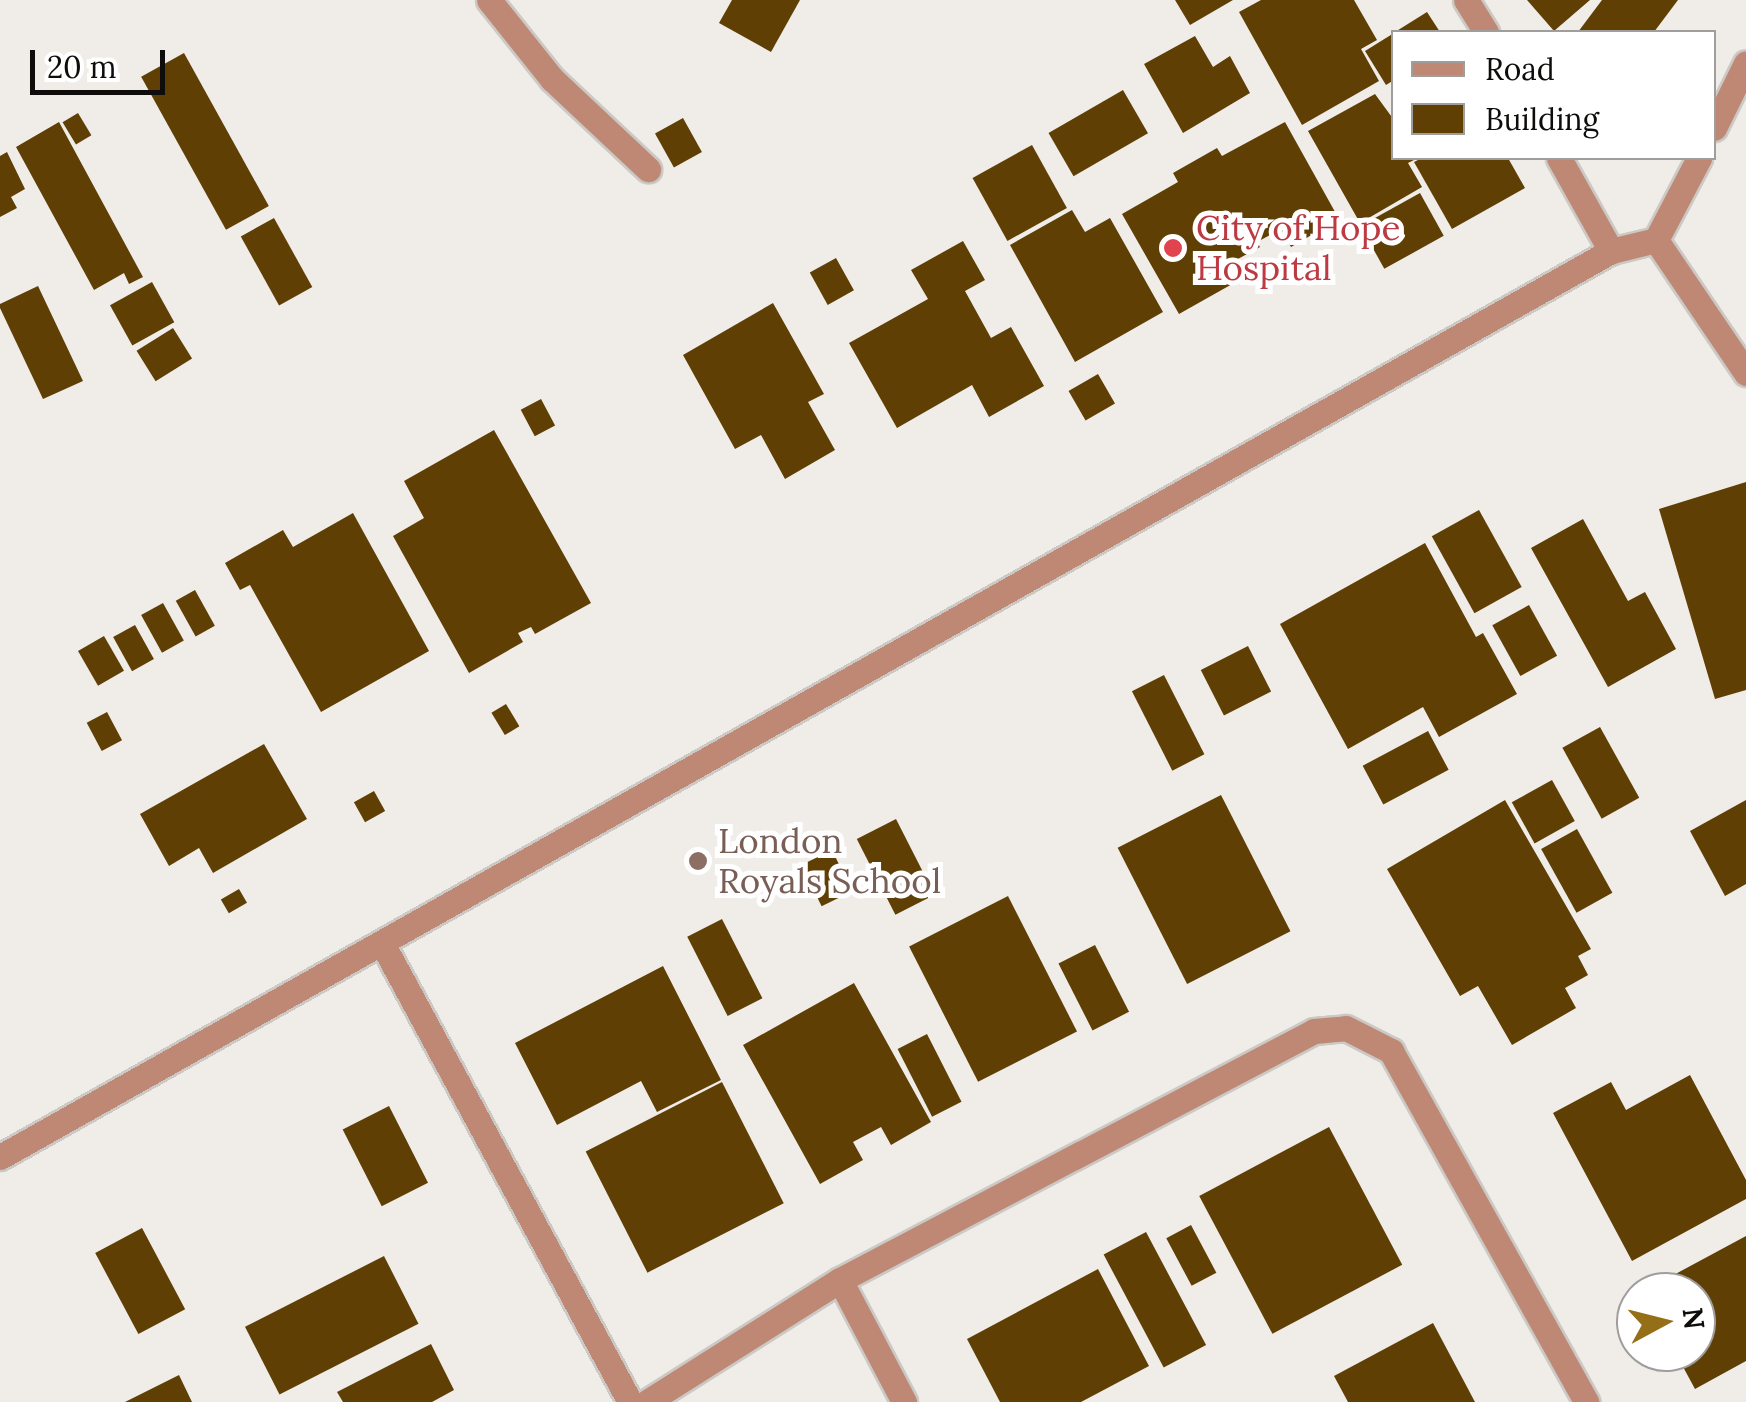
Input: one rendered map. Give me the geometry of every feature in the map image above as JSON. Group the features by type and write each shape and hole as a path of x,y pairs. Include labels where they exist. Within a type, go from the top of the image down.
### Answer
{"street":[{"path":"489,0 552,79 648,169"},
{"path":"1466,0 1485,30"},
{"path":"1716,124 1746,63"},
{"path":"1560,160 1611,251"},
{"path":"0,1157 1611,251 1656,240 1698,160"},
{"path":"1656,240 1746,373"},
{"path":"382,943 630,1402"},
{"path":"648,1402 840,1280 1314,1031 1346,1028 1391,1051 1586,1402"},
{"path":"840,1280 904,1402"}],"building":[{"path":"732,0 800,0 771,52 719,23"},
{"path":"1175,0 1233,0 1190,25"},
{"path":"1261,0 1354,0 1377,40 1361,49 1379,81 1302,125 1239,12"},
{"path":"1527,0 1590,0 1555,30"},
{"path":"1602,0 1678,0 1656,30 1580,30"},
{"path":"1427,12 1439,30 1398,30"},
{"path":"1391,35 1391,82 1386,85 1365,51"},
{"path":"1195,36 1213,67 1230,56 1250,93 1183,133 1144,64"},
{"path":"184,53 269,206 226,230 141,77"},
{"path":"1123,90 1148,133 1074,176 1049,133"},
{"path":"1375,94 1391,116 1391,160 1414,160 1408,163 1422,187 1360,223 1308,131"},
{"path":"78,113 91,135 76,145 63,122"},
{"path":"683,118 702,152 674,168 655,134"},
{"path":"59,122 143,277 129,284 124,273 94,290 16,147"},
{"path":"1285,122 1339,219 1291,247 1281,229 1257,242 1260,247 1225,266 1234,283 1179,314 1122,214 1178,182 1173,173 1217,148 1222,156"},
{"path":"1032,145 1067,208 1007,241 973,178"},
{"path":"7,152 25,189 11,197 17,208 0,217 0,156"},
{"path":"1509,160 1525,188 1452,229 1414,162"},
{"path":"1420,193 1444,236 1384,269 1361,226"},
{"path":"1072,210 1085,232 1110,218 1163,312 1075,362 1010,245"},
{"path":"274,218 312,287 279,306 241,236"},
{"path":"963,241 985,280 965,291 991,338 1011,327 1044,386 989,417 972,385 897,428 849,343 928,299 911,270"},
{"path":"836,258 854,290 828,305 810,273"},
{"path":"152,282 174,322 132,346 110,305"},
{"path":"38,286 83,381 43,399 0,308 0,304"},
{"path":"773,303 824,394 808,402 835,450 785,479 761,435 735,449 683,355"},
{"path":"173,328 192,359 156,381 137,351"},
{"path":"1098,374 1115,403 1086,420 1069,391"},
{"path":"541,399 555,425 535,436 521,410"},
{"path":"494,430 591,603 535,634 531,627 518,633 523,642 469,673 393,536 424,518 404,481"},
{"path":"1746,482 1746,690 1715,699 1659,509"},
{"path":"1479,510 1522,587 1474,613 1432,536"},
{"path":"353,513 429,651 321,712 250,585 240,590 225,563 283,530 293,547"},
{"path":"1583,519 1628,601 1645,592 1676,649 1608,687 1531,548"},
{"path":"1425,543 1476,637 1483,633 1517,694 1439,737 1423,707 1348,749 1280,624"},
{"path":"195,590 215,626 196,637 176,601"},
{"path":"163,603 184,641 162,653 141,615"},
{"path":"1529,605 1557,656 1520,676 1492,625"},
{"path":"135,625 154,659 132,671 113,637"},
{"path":"104,636 124,671 98,686 78,651"},
{"path":"1248,646 1271,691 1224,716 1201,670"},
{"path":"1164,675 1204,754 1172,771 1132,691"},
{"path":"506,704 519,726 505,735 491,713"},
{"path":"107,712 122,740 102,751 87,723"},
{"path":"1600,727 1639,798 1602,819 1562,748"},
{"path":"1428,731 1449,770 1383,805 1363,766"},
{"path":"264,744 307,819 213,873 199,848 169,866 140,814"},
{"path":"1552,780 1575,821 1535,843 1512,802"},
{"path":"374,791 385,811 365,822 354,802"},
{"path":"1221,795 1290,931 1187,984 1118,848"},
{"path":"1505,800 1591,949 1578,956 1588,975 1565,988 1576,1008 1512,1045 1478,986 1460,996 1387,869"},
{"path":"1746,800 1746,884 1725,896 1690,831"},
{"path":"896,819 935,895 895,915 857,839"},
{"path":"1577,829 1612,893 1577,913 1541,849"},
{"path":"832,850 852,891 822,906 801,865"},
{"path":"239,889 247,903 229,913 221,900"},
{"path":"1008,896 1077,1031 978,1082 909,946"},
{"path":"722,919 762,998 728,1016 687,937"},
{"path":"1095,945 1129,1012 1093,1030 1058,964"},
{"path":"663,966 721,1080 657,1112 641,1081 557,1125 515,1043"},
{"path":"854,983 931,1122 891,1145 881,1127 853,1142 863,1160 820,1184 743,1045"},
{"path":"927,1034 962,1102 932,1117 898,1049"},
{"path":"1690,1075 1746,1180 1746,1199 1632,1261 1553,1113 1611,1082 1626,1110"},
{"path":"722,1082 784,1203 647,1273 586,1151"},
{"path":"389,1106 428,1183 382,1206 343,1130"},
{"path":"1329,1127 1402,1265 1272,1334 1199,1196"},
{"path":"1191,1225 1216,1273 1192,1286 1166,1238"},
{"path":"142,1228 185,1309 138,1334 95,1253"},
{"path":"1146,1232 1206,1345 1164,1368 1104,1255"},
{"path":"1746,1236 1746,1361 1695,1389 1686,1372 1716,1372 1716,1272 1679,1272"},
{"path":"384,1256 419,1324 280,1395 245,1327"},
{"path":"1098,1269 1149,1366 1081,1402 1000,1402 967,1339"},
{"path":"1433,1323 1475,1402 1348,1402 1334,1376"},
{"path":"431,1344 454,1390 432,1402 343,1402 337,1392"},
{"path":"179,1375 192,1402 125,1402"}],"place":[{"name":"City of Hope Hospital","path":"1173,248"},
{"name":"London Royals School","path":"698,861"}]}
